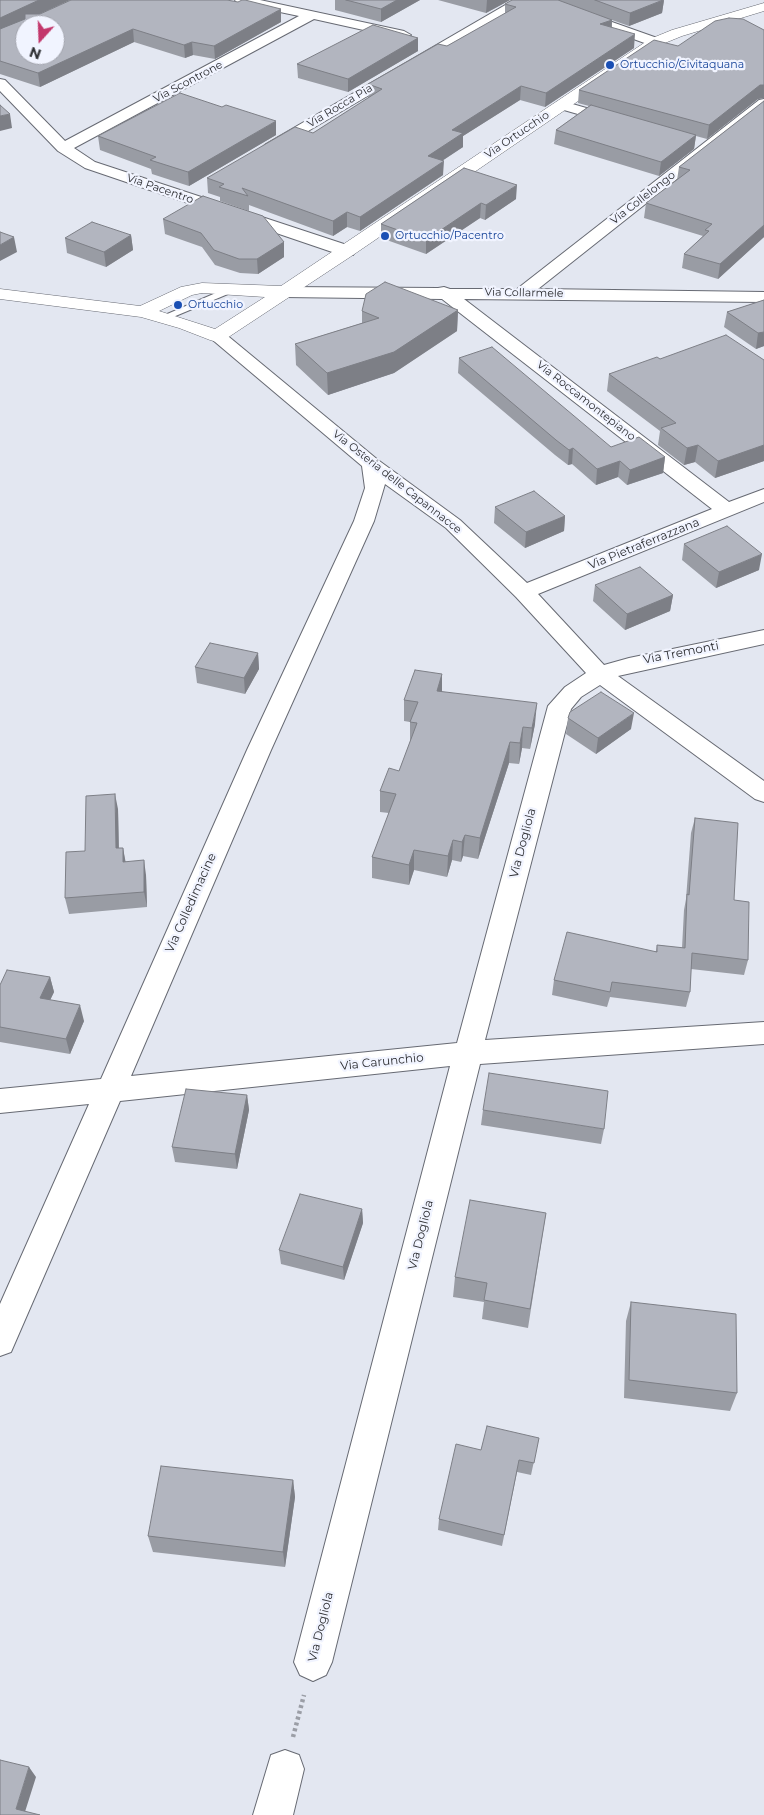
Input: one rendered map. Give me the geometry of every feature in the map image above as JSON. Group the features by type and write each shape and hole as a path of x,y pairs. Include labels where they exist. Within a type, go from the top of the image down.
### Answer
{"street":[{"path":"242,0 444,44"},
{"name":"Via Rocca Pia","path":"260,153 522,0"},
{"path":"740,0 761,8"},
{"name":"Via Ortucchio","path":"217,336 655,42 761,8"},
{"path":"567,10 655,42"},
{"name":"Via Scontrone","path":"63,148 312,15"},
{"name":"Via Pacentro","path":"0,83 63,148 90,165 346,251"},
{"name":"Via Collelongo","path":"523,293 764,103"},
{"path":"562,105 626,123"},
{"path":"690,141 708,146"},
{"path":"185,198 202,188"},
{"path":"756,297 764,284"},
{"path":"142,312 187,291 202,288 284,292"},
{"name":"Via Collarmele","path":"284,292 444,292 756,297"},
{"name":"Via Roccamontepiano","path":"444,292 727,510"},
{"name":"Via Osteria delle Capannacce","path":"0,294 142,312 204,329 217,336 371,464 454,524 524,592 600,674 764,794"},
{"name":"Via Colledimacine","path":"0,1341 259,750 364,521 375,488 374,472 371,464"},
{"name":"Via Pietraferrazzana","path":"524,592 764,495"},
{"name":"Via Tremonti","path":"600,674 643,660 764,637"},
{"name":"Via Dogliola","path":"312,1662 557,712 568,696 600,674"},
{"name":"Via Carunchio","path":"0,1101 468,1053 764,1033"},
{"path":"273,1815 285,1769"}],"lane":[{"path":"163,318 232,288"}],"path":[{"name":"Via Dogliola","path":"285,1769 312,1662"}],"building":[{"path":"0,0 39,0 0,18"},
{"path":"71,0 227,0 238,2 245,0 281,9 214,46 192,42 184,45 133,29 65,60 65,15 25,14 40,14"},
{"path":"346,0 397,0 381,9"},
{"path":"512,0 558,0 612,20 600,24 635,34 546,93 521,86 452,130 463,133 428,156 444,161 360,217 347,212 333,221 242,188 248,196 219,187 224,184 207,178 295,127 313,133 382,89 368,84 438,44 447,46 516,7 505,4"},
{"path":"595,0 663,0 630,13"},
{"path":"729,18 743,19 764,30 764,85 760,85 709,125 579,90 654,40 678,46 715,21"},
{"path":"15,23 15,65 55,65 38,73 0,61 0,29"},
{"path":"373,25 418,38 348,79 297,64"},
{"path":"180,93 222,107 226,105 276,121 188,172 150,160 156,157 98,136"},
{"path":"764,101 764,225 720,264 684,254 709,231 705,230 712,224 646,203 690,170 679,167"},
{"path":"0,105 10,114 0,116"},
{"path":"591,105 696,135 661,162 556,130"},
{"path":"464,168 517,185 486,205 481,203 426,240 381,224"},
{"path":"203,196 263,216 284,242 257,259 239,259 214,250 201,233 163,219"},
{"path":"92,222 131,235 104,252 65,238"},
{"path":"0,232 14,237 0,245"},
{"path":"385,282 458,310 394,352 327,373 295,344 379,318 362,311 366,294"},
{"path":"764,300 764,332 758,333 727,312"},
{"path":"726,335 764,360 764,445 718,461 698,445 687,448 661,428 676,423 609,374 657,357 660,359"},
{"path":"492,347 611,447 639,437 665,457 630,470 620,461 597,469 573,448 569,450 556,440 459,358"},
{"path":"534,491 565,516 526,532 495,507"},
{"path":"727,526 762,554 719,572 684,544"},
{"path":"640,567 673,595 627,614 595,585"},
{"path":"210,643 258,653 244,678 195,667"},
{"path":"415,670 442,674 437,691 537,703 532,728 523,727 520,743 510,742 480,838 465,835 462,842 453,840 448,856 414,850 409,865 372,857 396,794 380,791 389,768 399,771 417,723 410,722 418,702 404,700"},
{"path":"601,692 634,713 598,738 568,718 570,712"},
{"path":"115,794 116,848 123,848 123,862 144,860 144,892 65,898 66,852 85,851 86,796"},
{"path":"695,818 738,823 734,900 749,902 748,960 692,953 690,992 612,982 610,992 554,980 567,932 657,952 657,945 685,948 687,894 689,895"},
{"path":"7,970 50,977 40,998 80,1005 66,1039 0,1027 0,985"},
{"path":"489,1073 608,1091 604,1129 483,1110"},
{"path":"186,1089 247,1095 235,1154 172,1147"},
{"path":"300,1194 362,1209 343,1267 279,1250"},
{"path":"470,1200 546,1213 530,1309 484,1300 487,1283 455,1277"},
{"path":"631,1302 736,1314 737,1393 629,1380"},
{"path":"487,1426 539,1438 534,1463 519,1460 504,1535 439,1519 456,1444 481,1450"},
{"path":"161,1466 293,1480 283,1552 148,1536"},
{"path":"0,1760 29,1767 16,1809 40,1815 0,1815"}],"place":[{"name":"Ortucchio/Civitaquana","path":"610,65"},
{"name":"Ortucchio/Pacentro","path":"385,236"},
{"name":"Ortucchio","path":"178,305"}]}
